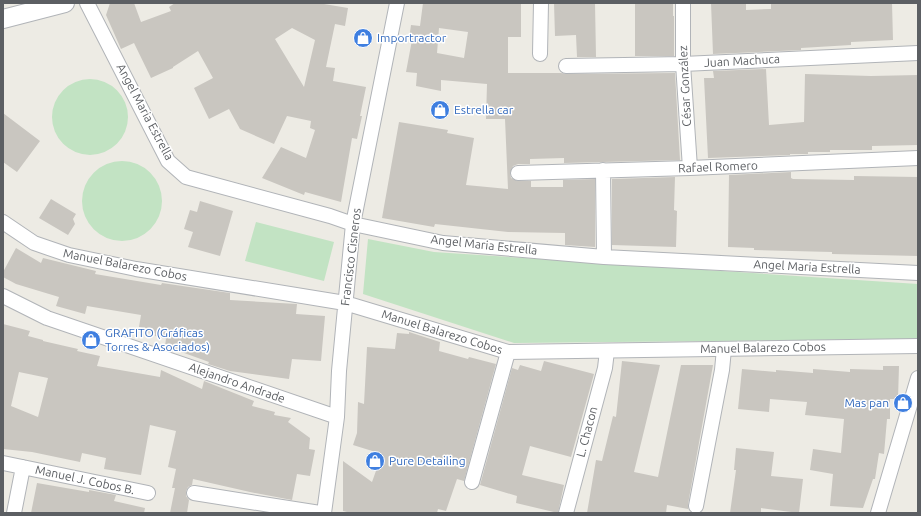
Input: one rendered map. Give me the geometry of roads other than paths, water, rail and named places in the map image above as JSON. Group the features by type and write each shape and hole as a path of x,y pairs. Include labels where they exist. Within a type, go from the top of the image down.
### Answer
{"street":[{"path":"3,19 65,3"},
{"name":"Angel Maria Estrella","path":"87,3 168,161 186,177 330,216 353,224 443,243 604,257 918,273"},
{"name":"Francisco Cisneros","path":"324,513 337,417 338,371 353,224 397,3"},
{"path":"540,54 541,3"},
{"name":"César González","path":"683,3 683,64 690,168"},
{"name":"Juan Machuca","path":"566,66 683,64 918,53"},
{"name":"Rafael Romero","path":"518,173 690,168 918,158"},
{"path":"603,170 604,257"},
{"name":"Manuel Balarezo Cobos","path":"3,222 34,243 68,255 136,269 345,303 508,352 918,346"},
{"name":"Alejandro Andrade","path":"3,296 47,318 337,417"},
{"path":"696,506 722,370 724,349"},
{"name":"L. Chacon","path":"566,513 605,368 607,351"},
{"path":"472,482 508,352"},
{"path":"878,513 918,378"},
{"name":"Manuel J. Cobos B.","path":"3,463 148,493"},
{"name":"Manuel J. Cobos B.","path":"14,513 23,467"},
{"path":"194,492 320,513"}],"place":[{"name":"Importractor","path":"363,38"},
{"name":"Estrella car","path":"440,110"},
{"name":"GRAFITO (Gráficas Torres & Asociados)","path":"91,340"},
{"name":"Mas pan","path":"903,403"},
{"name":"Pure Detailing","path":"375,461"}]}
